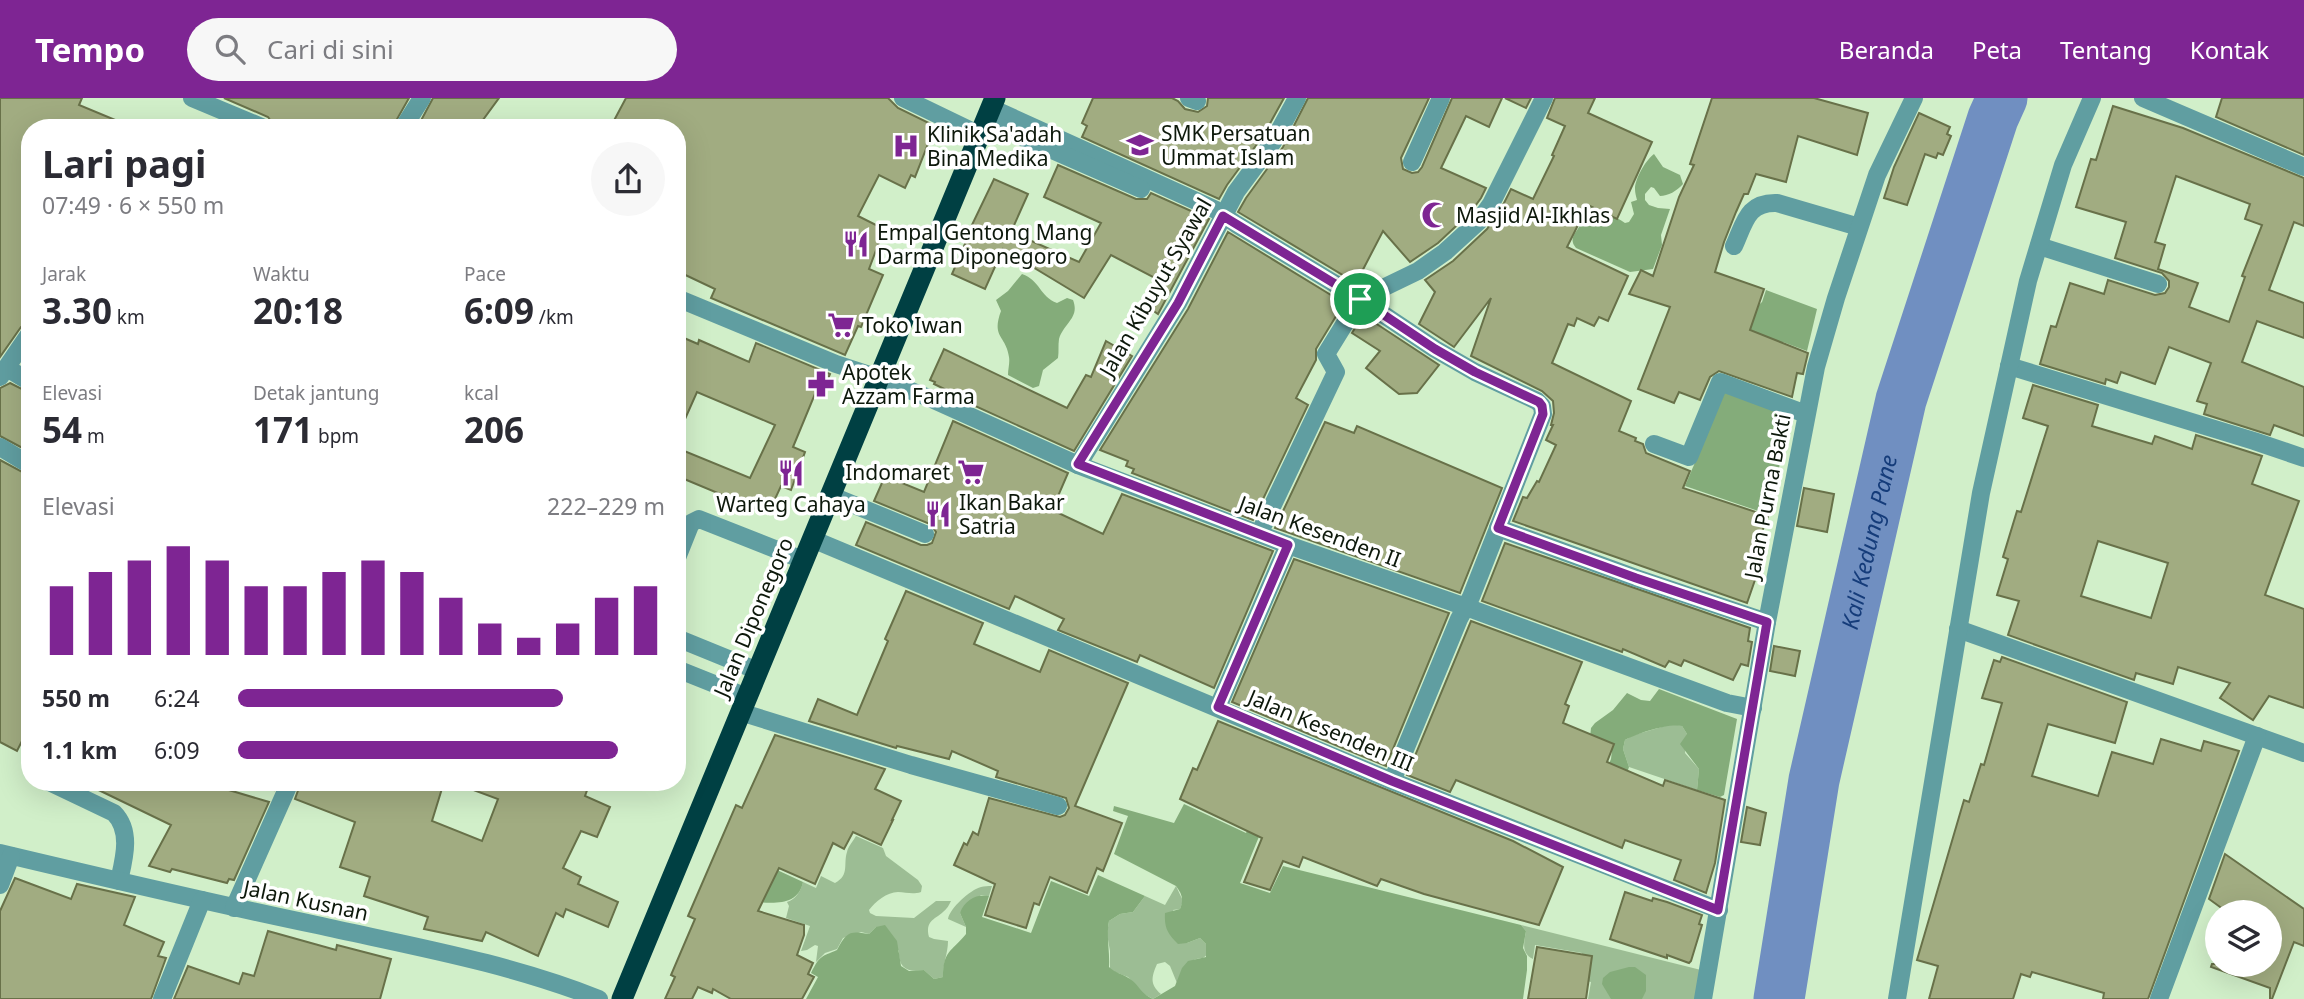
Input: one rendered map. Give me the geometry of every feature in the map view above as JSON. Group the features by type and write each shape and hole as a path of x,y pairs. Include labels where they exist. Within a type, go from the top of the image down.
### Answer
{"highway":[{"name":"Jalan Diponegoro","path":"622,999 988,116"}],"street":[{"path":"194,98 243,119"},
{"path":"408,119 422,98"},
{"path":"903,98 988,116 1216,209 1223,216 1475,372 1537,401 1542,406 1543,414 1498,528 1392,781"},
{"name":"Jalan Kibuyut Syawal","path":"1078,464 1178,303 1236,192 1273,142 1297,98"},
{"path":"1412,162 1441,98"},
{"path":"1259,534 1336,372 1326,354 1360,299 1418,271 1445,252 1479,221 1491,204 1544,98"},
{"name":"Jalan Purna Bakti","path":"1703,999 1767,622 1806,414 1829,321 1859,227 1877,175 1914,98"},
{"path":"1897,999 1981,493 2028,281 2063,165 2092,98"},
{"path":"2143,98 2304,167"},
{"path":"988,116 1140,189"},
{"path":"1734,246 1753,208 1763,202 1777,202 1859,227"},
{"path":"2039,246 2158,284"},
{"name":"Jalan Kesenden II","path":"686,302 836,364 879,378 1078,464 1259,534 1727,703 1752,708"},
{"path":"21,346 3,373 21,379"},
{"path":"2009,366 2304,458"},
{"path":"1654,444 1689,457 1720,382 1806,414"},
{"path":"0,447 21,460"},
{"path":"830,495 925,534"},
{"path":"686,536 691,523 699,519 803,560"},
{"path":"1498,528 1767,622"},
{"name":"Jalan Kesenden III","path":"812,539 1392,781 1718,910"},
{"path":"1218,707 1288,545"},
{"path":"1958,629 2304,753"},
{"path":"686,642 758,671"},
{"path":"686,674 743,705 911,765 1058,806"},
{"path":"2159,999 2257,736"},
{"path":"68,791 114,813 121,820 122,868"},
{"path":"234,908 286,791"},
{"path":"0,885 5,854"},
{"name":"Jalan Kusnan","path":"5,854 122,868 202,900 464,957 600,999"},
{"path":"162,999 202,900"}],"green space":[{"path":"1654,154 1663,167 1680,175 1683,184 1666,195 1660,196 1651,187 1645,194 1649,205 1670,209 1661,235 1662,245 1653,269 1630,272 1576,248 1573,240 1579,227 1575,220 1586,209 1596,206 1625,223 1629,222 1634,214 1631,202 1637,200 1637,180 1644,165"},
{"path":"1022,274 1033,280 1051,300 1057,303 1067,298 1073,300 1075,306 1073,316 1059,339 1058,358 1043,370 1039,386 1033,388 1008,375 1009,357 998,332 1001,311 996,300 1008,291"},
{"path":"1766,290 1817,309 1807,351 1783,342 1781,347 1733,329 1762,302"},
{"path":"1727,387 1790,411 1770,515 1685,486"},
{"path":"1659,689 1737,719 1724,795 1720,797 1697,790 1699,769 1680,744 1687,734 1682,726 1653,729 1625,740 1623,749 1629,767 1624,782 1606,771 1612,750 1590,738 1591,728 1613,710 1627,693 1650,701"},
{"path":"1672,724 1682,726 1687,734 1685,753 1699,769 1697,790 1629,767 1623,749 1625,740"},
{"path":"1184,804 1246,833 1256,812 1267,817 1240,883 1270,893 1283,866 1521,925 1526,931 1523,948 1527,956 1527,970 1523,999 1153,999 1175,986 1188,961 1206,957 1206,944 1200,938 1178,944 1167,930 1165,913 1180,909 1182,902 1176,886 1114,854 1128,816 1113,811 1114,806 1174,823"},
{"path":"856,836 883,848 886,856 922,886 921,892 918,893 894,892 886,896 869,910 870,913 876,916 914,918 936,901 951,901 946,910 928,927 929,937 948,941 943,977 934,979 924,970 913,971 905,968 900,962 899,951 876,927 869,934 861,932 843,938 837,949 825,953 816,962 818,946 801,951 810,926 786,918 789,906 787,902 798,894 803,882 816,888 821,876 835,883 840,880 848,850"},
{"path":"751,858 803,882 800,890 785,901 755,902"},
{"path":"1098,875 1145,896 1133,912 1120,914 1109,921 1109,967 1130,979 1153,999 806,999 818,977 811,973 819,960 837,950 850,934 869,934 876,927 885,925 897,941 901,966 909,971 924,970 934,979 943,977 946,957 966,934 960,913 972,899 989,896 982,917 1031,933 1051,881 1089,896"},
{"path":"992,886 989,896 981,895 960,913 966,927 948,919 952,910 966,896 981,887"},
{"path":"1176,886 1183,901 1180,909 1173,910 1187,943 1200,938 1206,944 1208,954 1186,966 1177,983 1170,966 1165,962 1157,964 1153,980 1161,994 1153,999 1142,993 1128,977 1110,970 1107,934 1109,921 1120,914 1133,912 1145,896 1165,905"},
{"path":"1521,925 1701,970 1696,999 1588,999 1591,982 1577,979 1582,953 1535,945 1533,959 1525,951 1526,931"},
{"path":"1635,967 1646,975 1646,991 1642,999 1611,999 1602,984 1603,978 1610,972"}],"building":[{"path":"0,98 82,98 79,105 113,119 21,119 21,327 0,357"},
{"path":"224,98 409,98 397,119 268,117"},
{"path":"433,98 499,98 484,119 422,119"},
{"path":"626,98 888,98 898,108 935,126 915,177 911,175 905,188 879,175 858,216 884,229 869,269 883,275 861,327 858,326 845,355 711,298 715,289 686,275 686,119 615,119"},
{"path":"1093,98 1172,98 1185,109 1198,112 1207,106 1208,98 1284,98 1263,136 1219,199 1082,137 1087,126 1082,123"},
{"path":"1308,98 1429,98 1401,158 1403,169 1412,173 1418,172 1422,167 1452,98 1502,98 1489,127 1466,116 1441,168 1486,188 1481,198 1470,213 1438,243 1410,262 1383,231 1356,283 1238,212 1283,147"},
{"path":"1505,98 1531,98 1526,108"},
{"path":"1555,98 1595,98 1588,113 1652,142 1617,219 1588,205 1567,247 1628,276 1608,321 1599,317 1594,326 1577,318 1574,326 1568,324 1552,363 1631,401 1619,431 1636,438 1635,441 1643,444 1646,453 1690,471 1683,488 1768,516 1746,573 1756,577 1747,603 1513,521 1523,497 1527,498 1537,481 1539,482 1556,445 1546,440 1553,425 1553,401 1542,391 1471,356 1491,298 1454,347 1419,324 1435,292 1425,280 1453,261 1487,229 1511,189 1533,199 1565,126 1547,118"},
{"path":"1712,98 1814,98 1868,113 1857,155 1798,136 1786,182 1756,174 1748,194 1744,194 1736,212 1715,272 1764,289 1750,330 1808,353 1803,374 1797,373 1792,397 1719,371 1710,377 1700,400 1679,392 1674,403 1638,389 1670,307 1629,294 1641,270 1653,276 1679,197 1694,165 1690,164"},
{"path":"2222,98 2304,98 2304,155 2216,117"},
{"path":"2113,106 2183,128 2304,178 2304,226 2294,222 2269,290 2304,303 2304,338 2257,321 2242,362 2304,387 2304,436 2274,425 2270,435 2204,414 2207,404 2197,401 2211,363 2169,347 2155,384 2121,372 2117,383 2106,379 2105,384 2040,364 2051,326 2056,327 2070,283 2104,294 2108,280 2155,295 2165,293 2169,287 2169,281 2162,273 2115,258 2126,222 2076,207 2091,159 2096,160","holes":["2176,176 2250,204 2245,219 2262,225 2242,276 2245,277 2229,322 2189,307 2198,283 2158,269 2165,245 2155,242"]},
{"path":"1919,113 1950,127 1947,134 1951,136 1943,155 1938,153 1936,158 1925,154 1907,205 1884,198 1894,167"},
{"path":"1058,165 1136,199 1147,199 1151,193 1209,219 1158,314 1142,303 1159,280 1111,255 1084,298 1003,249 985,289 952,274 994,179 1028,194 1011,232 1079,262 1101,223 1044,197"},
{"path":"1228,232 1344,303 1316,349 1316,360 1296,398 1308,405 1253,520 1132,473 1134,469 1126,466 1128,461 1100,450 1188,309"},
{"path":"1363,315 1439,365 1417,393 1399,394 1366,368 1380,351 1352,333"},
{"path":"686,339 698,344 699,340 749,362 756,343 830,374 823,391 817,389 793,447 805,452 791,490 781,486 768,514 686,480 686,452 750,478 775,425 697,392 686,417"},
{"path":"1106,341 1132,356 1074,451 962,400 963,398 930,380 944,349 1067,408 1086,375 1091,377"},
{"path":"10,383 21,388 21,447 0,436 0,388"},
{"path":"2033,385 2098,405 2092,426 2152,444 2155,436 2192,449 2196,435 2262,456 2252,484 2299,501 2265,595 2304,609 2304,708 2269,696 2253,720 2220,698 2230,683 2178,667 2173,684 2136,673 2134,680 2008,635 2019,601 1997,595 2008,559 2003,557 2017,511 2021,512 2048,426 2023,418","holes":["2098,541 2168,563 2151,618 2081,596"]},
{"path":"953,421 1068,473 1052,510 1103,534 1122,494 1273,551 1214,688 1140,655 1137,662 1058,630 1064,619 1015,596 1009,609 856,545 866,522 921,545 932,543 936,532 930,524 874,501 885,476 924,492"},
{"path":"1325,422 1354,433 1357,426 1502,488 1460,593 1275,528"},
{"path":"0,460 21,471 21,743 17,751 0,742"},
{"path":"1804,488 1834,494 1827,532 1797,526"},
{"path":"1505,543 1750,628 1748,641 1752,642 1748,666 1741,664 1733,680 1684,660 1681,666 1669,661 1665,667 1623,649 1622,652 1482,601"},
{"path":"1294,559 1449,613 1386,766 1232,702"},
{"path":"906,591 983,623 974,644 1040,672 1049,650 1128,683 1075,806 1122,823 1103,871 1097,868 1087,893 1050,877 1039,905 1034,903 1026,928 985,915 995,884 954,865 964,843 967,845 973,832 978,835 989,798 1060,817 1065,815 1069,808 1066,798 996,777 998,771 952,751 949,759 897,746 896,748 809,721 818,699 857,715"},
{"path":"1471,621 1582,662 1565,704 1569,706 1563,723 1614,744 1607,762 1663,786 1665,780 1725,800 1715,863 1706,893 1674,880 1681,860 1625,840 1622,848 1456,780 1450,792 1407,775"},
{"path":"1774,646 1800,651 1795,676 1770,671"},
{"path":"2002,657 2127,702 2115,743 2048,724 2032,776 2098,796 2112,752 2153,764 2161,739 2201,751 2204,741 2239,751 2148,999 2103,999 2104,993 2032,972 2030,977 2021,974 2013,999 1929,999 1938,966 1917,960 1964,800 1969,802 1981,764 1984,765 2002,703 1982,698 1994,660 2000,662"},
{"path":"1218,721 1513,841 1563,867 1539,925 1424,894 1381,879 1377,886 1303,857 1299,867 1283,861 1270,890 1244,882 1262,838 1180,799 1193,768 1197,770"},
{"path":"775,735 885,769 875,789 901,801 881,845 853,832 844,849 833,843 815,884 779,868 758,911 804,925 804,935 797,955 813,963 808,974 814,977 802,999 731,999 713,989 712,993 698,987 692,999 665,999 675,977 671,975 695,919 688,916 736,805 742,808"},
{"path":"101,791 232,791 269,802 234,880 229,879 227,883 149,866 171,825"},
{"path":"298,791 441,791 432,821 482,841 498,799 476,791 587,791 585,796 610,807 597,837 581,831 563,868 581,877 578,884 618,902 608,927 566,909 563,917 556,913 538,956 486,932 482,941 424,929 428,917 364,896 370,877 340,867 355,822 295,799"},
{"path":"1747,807 1766,813 1760,845 1741,842"},
{"path":"2225,854 2304,909 2304,946 2294,942 2282,973 2282,900 2209,899"},
{"path":"15,878 71,899 77,884 135,897 124,925 164,942 158,956 166,958 151,999 0,999 0,911"},
{"path":"1625,892 1652,901 1653,898 1667,902 1702,915 1699,924 1702,925 1689,963 1610,939"},
{"path":"268,931 336,950 337,945 391,959 380,999 174,999 188,966 239,984 243,973 254,976"},
{"path":"1537,947 1592,956 1586,999 1528,999"},
{"path":"2239,977 2280,977 2272,999 2270,988"}],"waterway":[{"name":"Kali Kedung Pane","path":"1779,999 1814,780 1901,400 1993,118 2002,98"}],"place":[{"name":"SMK Persatuan Ummat Islam","path":"1140,145"},
{"name":"Klinik Sa'adah Bina Medika","path":"906,146"},
{"name":"Masjid Al-Ikhlas","path":"1435,215"},
{"name":"Empal Gentong Mang Darma Diponegoro","path":"856,244"},
{"name":"Toko Iwan","path":"841,325"},
{"name":"Apotek Azzam Farma","path":"821,384"},
{"name":"Indomaret","path":"971,472"},
{"name":"Warteg Cahaya","path":"791,473"},
{"name":"Ikan Bakar Satria","path":"938,514"}],"route":[{"path":"1223,216 1360,299 1435,349 1542,406 1543,414 1498,528 1767,622 1718,910 1392,781 1218,707 1288,545 1078,464 1178,303 1223,216"}]}
